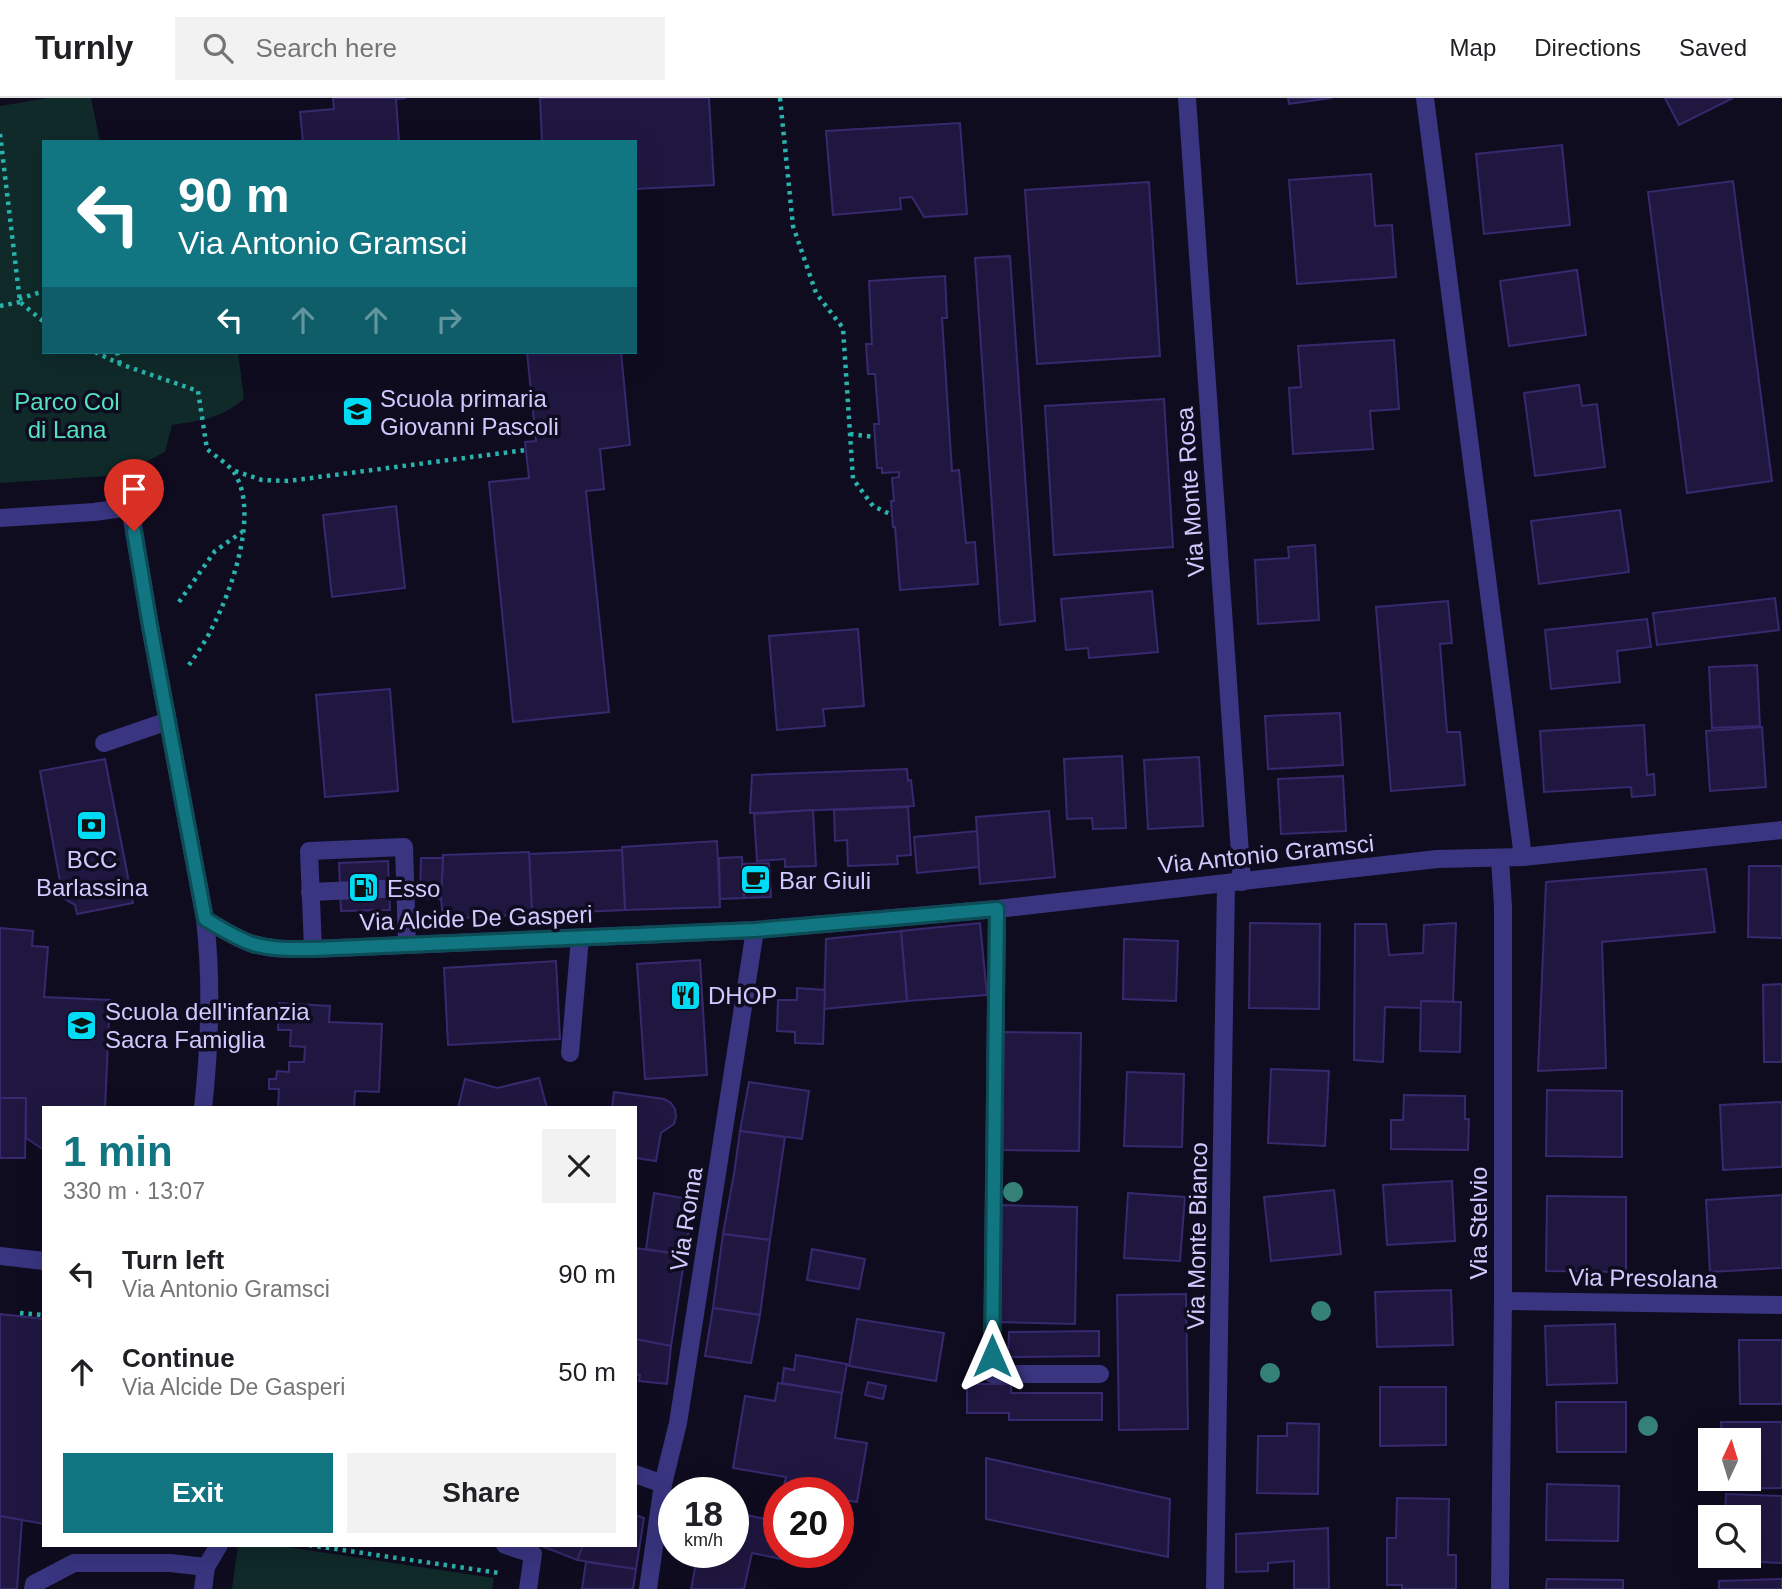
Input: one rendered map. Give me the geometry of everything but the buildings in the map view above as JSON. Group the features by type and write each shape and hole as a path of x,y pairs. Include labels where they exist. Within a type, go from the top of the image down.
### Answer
{"street":[{"name":"Via Monte Rosa","path":"1187,98 1227,672 1235,883"},
{"path":"1425,98 1523,856"},
{"path":"0,518 130,507 205,919 209,955 209,996 203,1106"},
{"path":"104,743 168,721"},
{"name":"Via Antonio Gramsci","path":"755,930 997,909 1437,859 1500,858 1782,830"},
{"path":"313,949 309,851 404,847 408,944"},
{"name":"Via Stelvio","path":"1500,858 1503,907 1500,1589"},
{"name":"Via Monte Bianco","path":"1215,1589 1235,883"},
{"path":"310,892 405,888"},
{"path":"997,909 992,1374 1100,1374"},
{"name":"Via Alcide De Gasperi","path":"205,919 251,943 279,948 313,949 755,930"},
{"name":"Via Roma","path":"665,1477 678,1423 755,930"},
{"path":"570,1053 580,938"},
{"path":"0,1256 42,1261"},
{"name":"Via Presolana","path":"1503,1301 1782,1304"},
{"path":"637,1475 658,1483"},
{"name":"Via Roma","path":"648,1589 658,1520"},
{"path":"203,1589 206,1567 218,1547"},
{"path":"511,1547 533,1555 529,1583"},
{"path":"33,1589 34,1584 74,1563 170,1563 206,1567"}],"path":[{"path":"780,98 793,226 816,293 843,328 853,479 873,506 892,514"},
{"path":"0,134 19,301 42,320"},
{"path":"0,306 42,292"},
{"path":"99,354 198,391 207,449 234,471 262,480 288,481 526,450"},
{"path":"118,354 120,364"},
{"path":"850,434 875,437"},
{"path":"189,665 212,629 233,580 243,531 245,501 234,471"},
{"path":"179,602 215,551 243,531"},
{"path":"20,1312 42,1315"},
{"path":"321,1547 529,1583"}],"green space":[{"name":"Parco Col di Lana","path":"48,98 91,98 100,140 42,140 42,354 238,354 244,399 218,415 172,425 165,452 121,475 0,483 0,106"},
{"path":"238,1547 286,1547 494,1578 492,1589 232,1589"}],"place":[{"name":"Scuola primaria Giovanni Pascoli","path":"357,412"},
{"name":"BCC Barlassina","path":"92,825"},
{"name":"Bar Giuli","path":"756,880"},
{"name":"Esso","path":"364,888"},
{"name":"DHOP","path":"685,995"},
{"name":"Scuola dell'infanzia Sacra Famiglia","path":"82,1025"}],"route":[{"path":"134,531 205,919 228,933 264,946 313,949 755,930 997,909 992,1356"}]}
